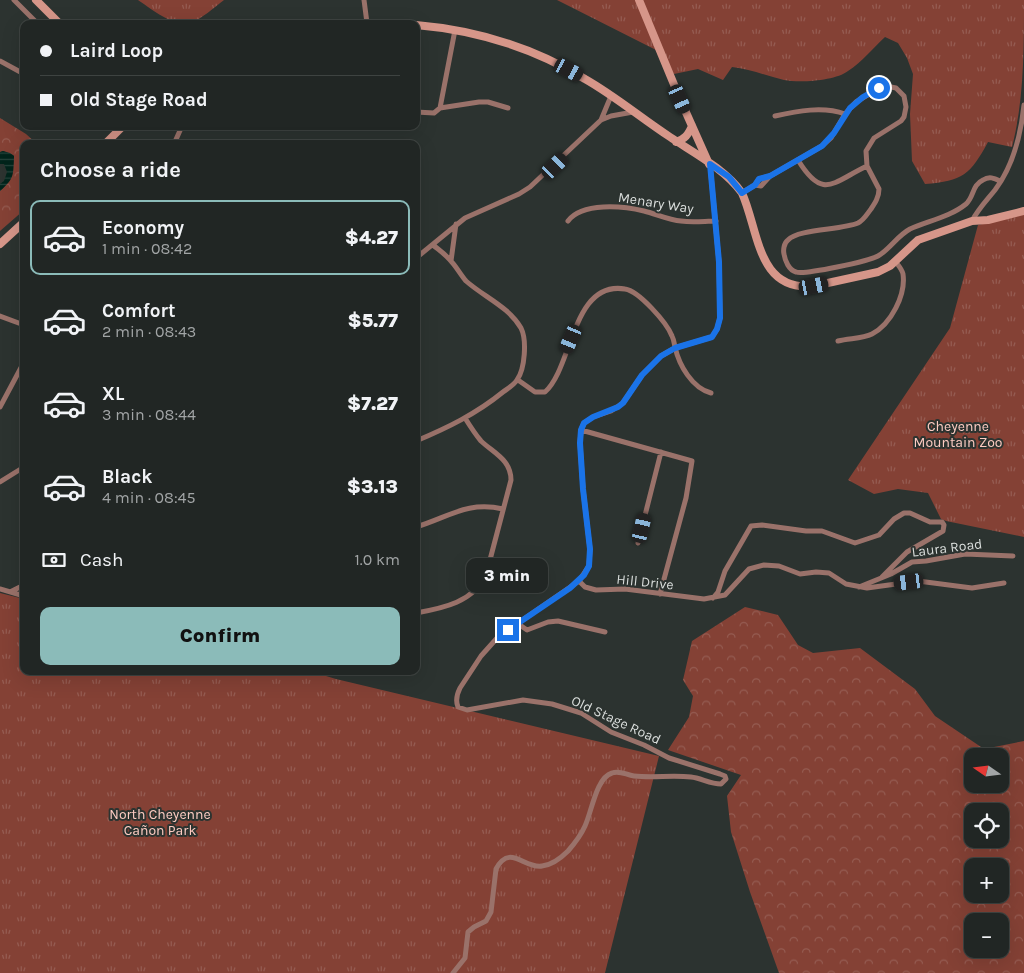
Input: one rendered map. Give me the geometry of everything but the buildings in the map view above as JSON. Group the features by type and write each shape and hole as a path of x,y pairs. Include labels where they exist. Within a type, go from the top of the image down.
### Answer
{"street":[{"path":"14,0 34,20"},
{"path":"36,0 56,20"},
{"path":"364,0 367,20"},
{"path":"640,0 692,126 710,164 719,262 719,324 712,337 675,348 661,356 649,366 623,403 611,411 584,423 581,430 692,461 686,498 660,594"},
{"path":"420,26 455,30 494,39 537,55 584,78 729,177 742,193 764,258 771,271 784,282 798,286 814,286 878,272 895,261 918,240 972,221 988,220 1024,211"},
{"path":"440,108 455,30"},
{"path":"0,61 20,72"},
{"path":"742,193 755,185 761,186 770,176 827,142 845,114 856,102 879,88 890,87 896,88 904,96 906,107 901,121 874,138 866,151 868,166 879,189 878,198 865,217 857,223 798,235 788,240 785,243 784,253 787,263 792,270 808,272 873,259 905,232 938,219 965,205 971,198 975,186 983,179 992,178 1000,181"},
{"path":"601,120 611,96"},
{"path":"420,112 434,113 440,108 479,102 488,102 508,108"},
{"path":"972,221 976,212 1000,181 1018,142 1024,105"},
{"path":"775,116 823,110 845,114"},
{"path":"420,255 456,224 530,187 601,120 610,116 633,112"},
{"path":"676,142 683,140 692,126"},
{"path":"109,140 117,130"},
{"path":"798,160 810,178 823,185 834,183 868,166"},
{"name":"Menary Way","path":"568,221 574,213 592,208 610,207 632,208 681,222 716,221"},
{"path":"451,261 456,224"},
{"path":"0,244 20,226"},
{"path":"420,439 465,418 483,407 518,380 525,348 520,327 504,308 467,281 458,273 451,261 433,245"},
{"path":"838,341 870,335 879,329 890,317 899,299 903,282 902,270 895,261"},
{"path":"518,380 535,392 542,393 548,389 584,312 597,295 609,288 630,290 642,299 670,330 674,338 675,348 688,376 699,388 711,392"},
{"path":"0,316 20,324"},
{"path":"0,407 20,370"},
{"path":"420,613 461,601 474,593 479,587 486,575 511,480 507,464 479,439 465,418"},
{"name":"Old Stage Road","path":"453,973 465,958 468,932 486,921 489,917 496,869 501,861 510,857 536,866 542,866 559,858 574,844 581,834 589,817 598,788 605,776 616,772 635,776 694,777 721,784 726,779 725,776 669,758 644,745 611,732 577,711 552,704 523,700 467,710 458,707 456,703 457,694 481,656 498,637 562,594 578,581 589,566 581,430"},
{"path":"638,543 661,452"},
{"path":"0,482 20,470"},
{"path":"420,526 472,506 490,506 504,509"},
{"path":"713,598 718,592 725,572 751,526 762,525 806,531 822,531 855,543 879,535 894,519 904,513 930,522 942,522 945,528 943,531 908,552 882,577"},
{"name":"Laura Road","path":"859,587 891,574 912,562 965,554 1012,556"},
{"path":"713,598 725,595 749,569 764,565 779,566 800,574 829,573 846,584 867,588 918,581 966,588 1004,583"},
{"name":"Hill Drive","path":"578,581 585,587 596,590 625,590 693,598 713,598"},
{"path":"10,592 20,587"},
{"path":"0,590 20,595"},
{"path":"517,623 524,630 553,621 605,632"}],"green space":[{"path":"138,0 224,0 197,20 171,20 163,17"},
{"path":"557,0 1024,0 1021,93 1012,147 988,142 976,162 964,174 948,181 925,184 912,161 910,114 913,74 907,58 898,43 885,37 853,67 835,77 808,81 791,81 732,67 723,80 698,69 674,74 656,50"},
{"path":"0,118 33,140 20,140 20,214 0,231 0,191 11,175 14,156 3,151 0,152"},
{"name":"Cheyenne Mountain Zoo","path":"1024,214 1024,537 941,519 928,493 898,489 874,494 848,480 950,328 978,225"},
{"name":"North Cheyenne Cañon Park","path":"0,593 20,598 20,675 323,675 659,756 605,973 0,973"},
{"path":"745,607 778,615 798,645 813,653 860,648 915,689 935,716 983,748 964,748 964,793 1009,793 1009,748 989,748 1024,741 1024,973 779,973 731,832 727,796 741,775 668,750 689,717 693,696 683,680 692,641"}],"shaded area":[{"path":"3,151 14,156 14,168 11,179 0,191 0,184 4,181 7,172 4,164 0,164 0,152"}],"route":[{"path":"508,630 570,588 584,575 589,566 590,549 584,507 580,443 581,430 584,423 593,417 611,411 623,403 655,360 675,348 712,337 717,329 720,318 718,237 710,164 729,177 742,193 755,185 759,179 770,176 822,146 834,133 850,108 863,97 879,88"}]}
